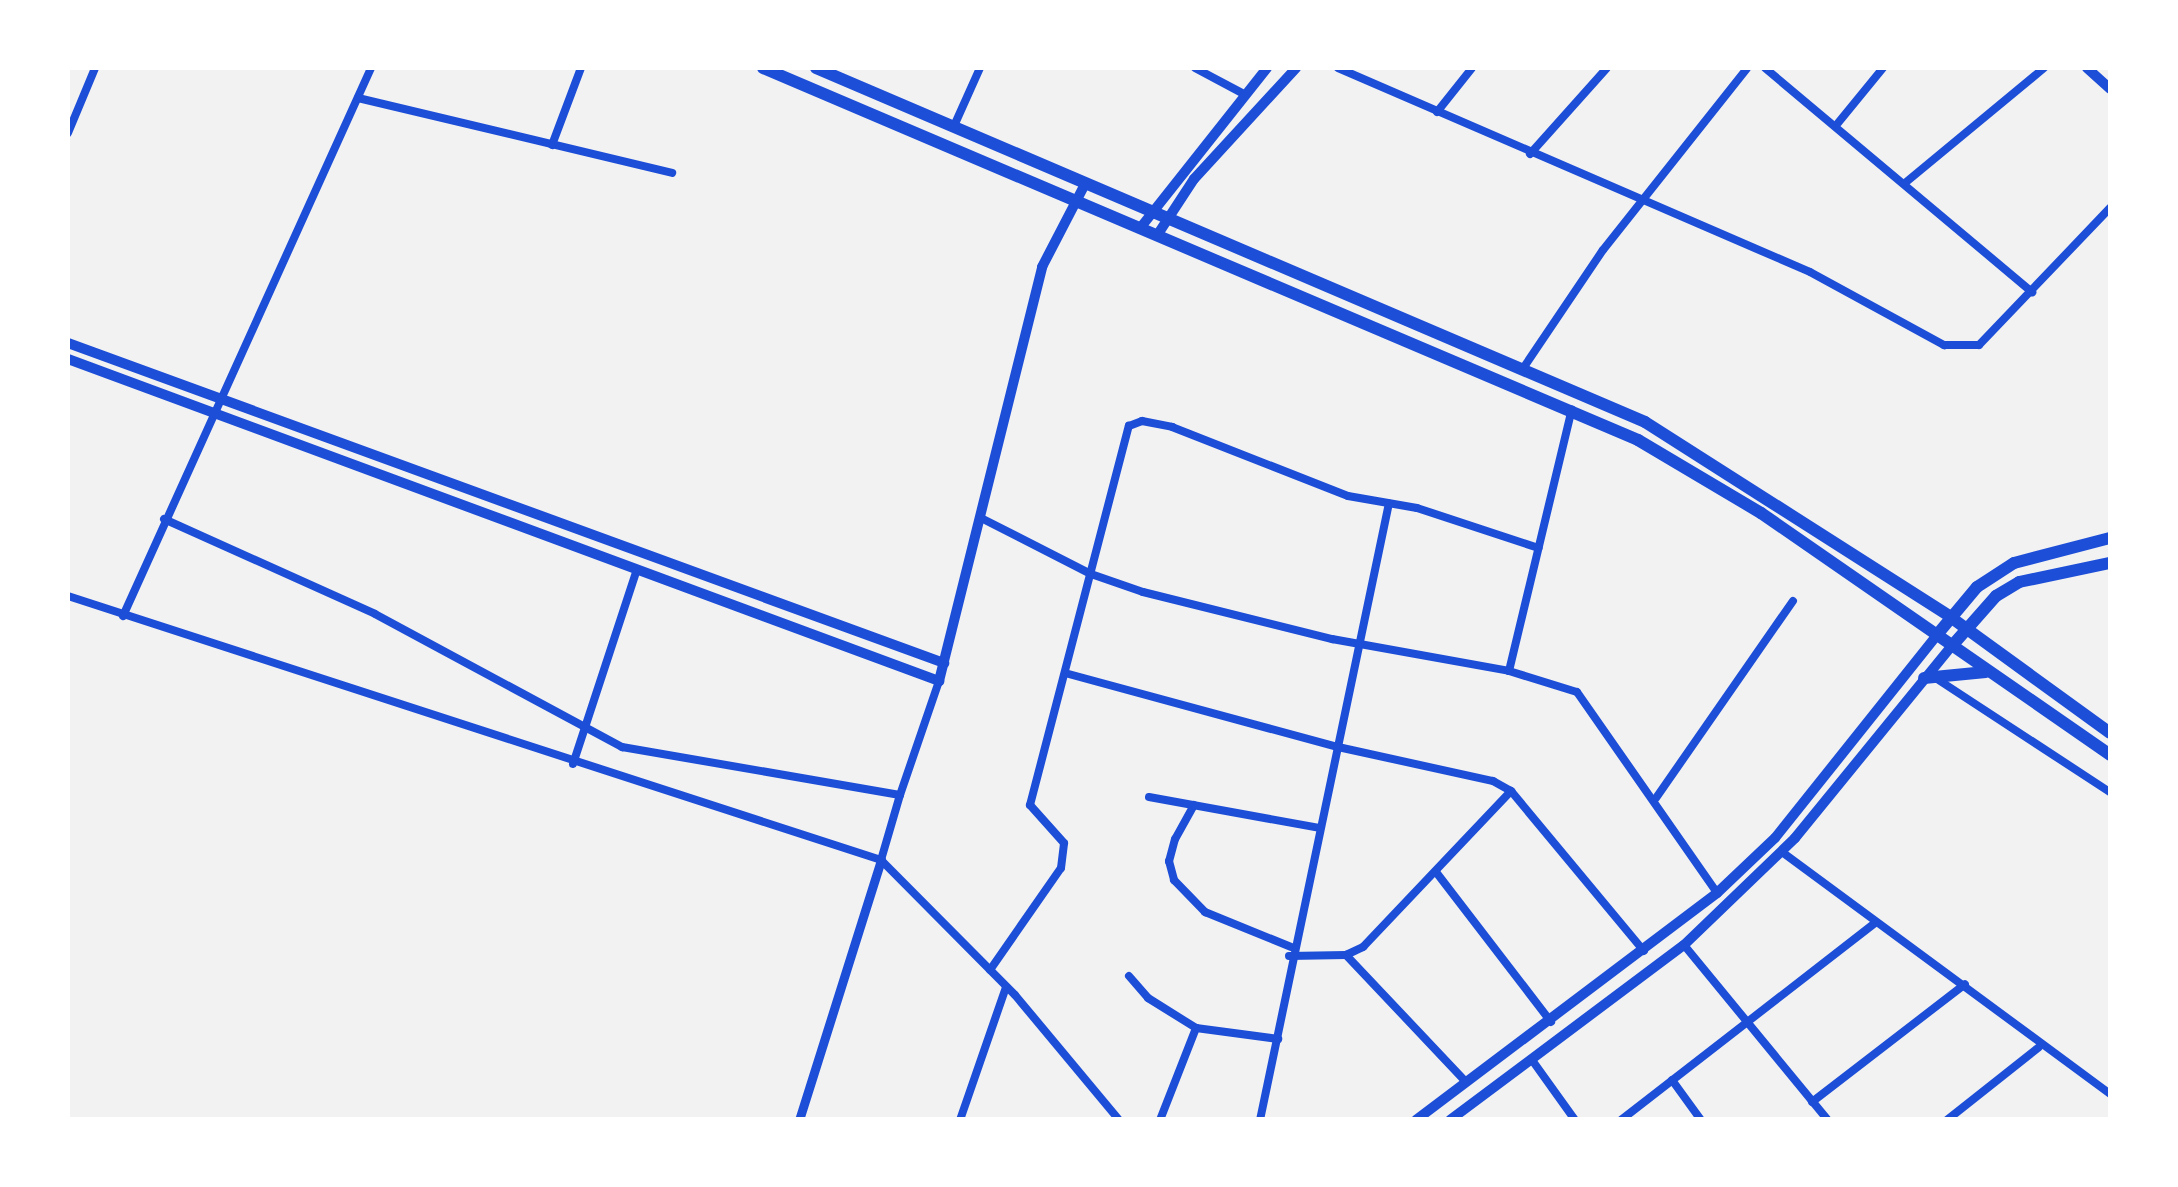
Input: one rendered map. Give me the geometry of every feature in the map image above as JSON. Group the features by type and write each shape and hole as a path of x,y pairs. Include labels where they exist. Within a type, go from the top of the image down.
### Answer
{"highway":[{"path":"763,68 1572,409 1762,513 2110,755"},
{"path":"816,68 1147,212 1524,367 1704,454 1948,616 2110,734"},
{"path":"1936,636 1948,616 2014,563 2110,538"},
{"path":"1951,647 1964,628 2019,582 2110,563"},
{"path":"1929,677 1990,672"}],"main road":[{"path":"1141,227 1147,212 1242,92 1267,68"},
{"path":"1158,234 1165,219 1296,68"},
{"path":"2088,68 2110,89"},
{"path":"68,360 211,416 939,681 1042,267 1085,184"},
{"path":"68,343 218,402 944,663"},
{"path":"1416,1120 1645,952 1717,893 1775,838 1936,636"},
{"path":"1450,1120 1684,945 1782,852 1951,647"}],"street":[{"path":"68,133 71,113 95,68"},
{"path":"122,616 371,68"},
{"path":"552,145 581,68"},
{"path":"954,126 980,68"},
{"path":"1195,68 1242,92"},
{"path":"1338,68 1639,202 1810,272 1944,345 1979,345 2110,208"},
{"path":"1438,112 1472,68"},
{"path":"1530,154 1606,68"},
{"path":"1524,367 1639,202 1747,68"},
{"path":"1766,68 1838,123 2032,292"},
{"path":"1838,123 1883,68"},
{"path":"1905,184 2044,68"},
{"path":"358,98 672,174"},
{"path":"1509,671 1572,409"},
{"path":"990,970 1061,868 1064,843 1030,804 1129,426 1142,422 1348,496 1390,503 1539,548"},
{"path":"1260,1120 1278,1039 1290,952 1390,503"},
{"path":"982,518 1091,574 1361,644 1509,671 1577,692 1656,798 1717,893"},
{"path":"164,520 375,614 622,748 900,795"},
{"path":"573,764 636,572"},
{"path":"68,596 573,764 881,860 1006,986 1118,1120"},
{"path":"1656,798 1793,601"},
{"path":"1065,672 1338,747 1493,781 1511,790 1645,952"},
{"path":"1929,677 2110,792"},
{"path":"800,1120 939,681"},
{"path":"1194,805 1175,838 1169,862 1174,880 1205,912 1290,952 1346,956 1363,947 1511,790"},
{"path":"1150,797 1320,828"},
{"path":"1782,852 1965,984 2039,1048 2110,1094"},
{"path":"1436,872 1552,1022"},
{"path":"1621,1120 1876,922"},
{"path":"1684,945 1828,1120"},
{"path":"1346,956 1466,1082"},
{"path":"1129,976 1148,998 1196,1028 1278,1039"},
{"path":"1812,1102 1965,984"},
{"path":"960,1120 1006,986"},
{"path":"1160,1120 1196,1028"},
{"path":"1947,1120 2039,1048"},
{"path":"1532,1060 1575,1120"},
{"path":"1672,1080 1702,1120"}]}
